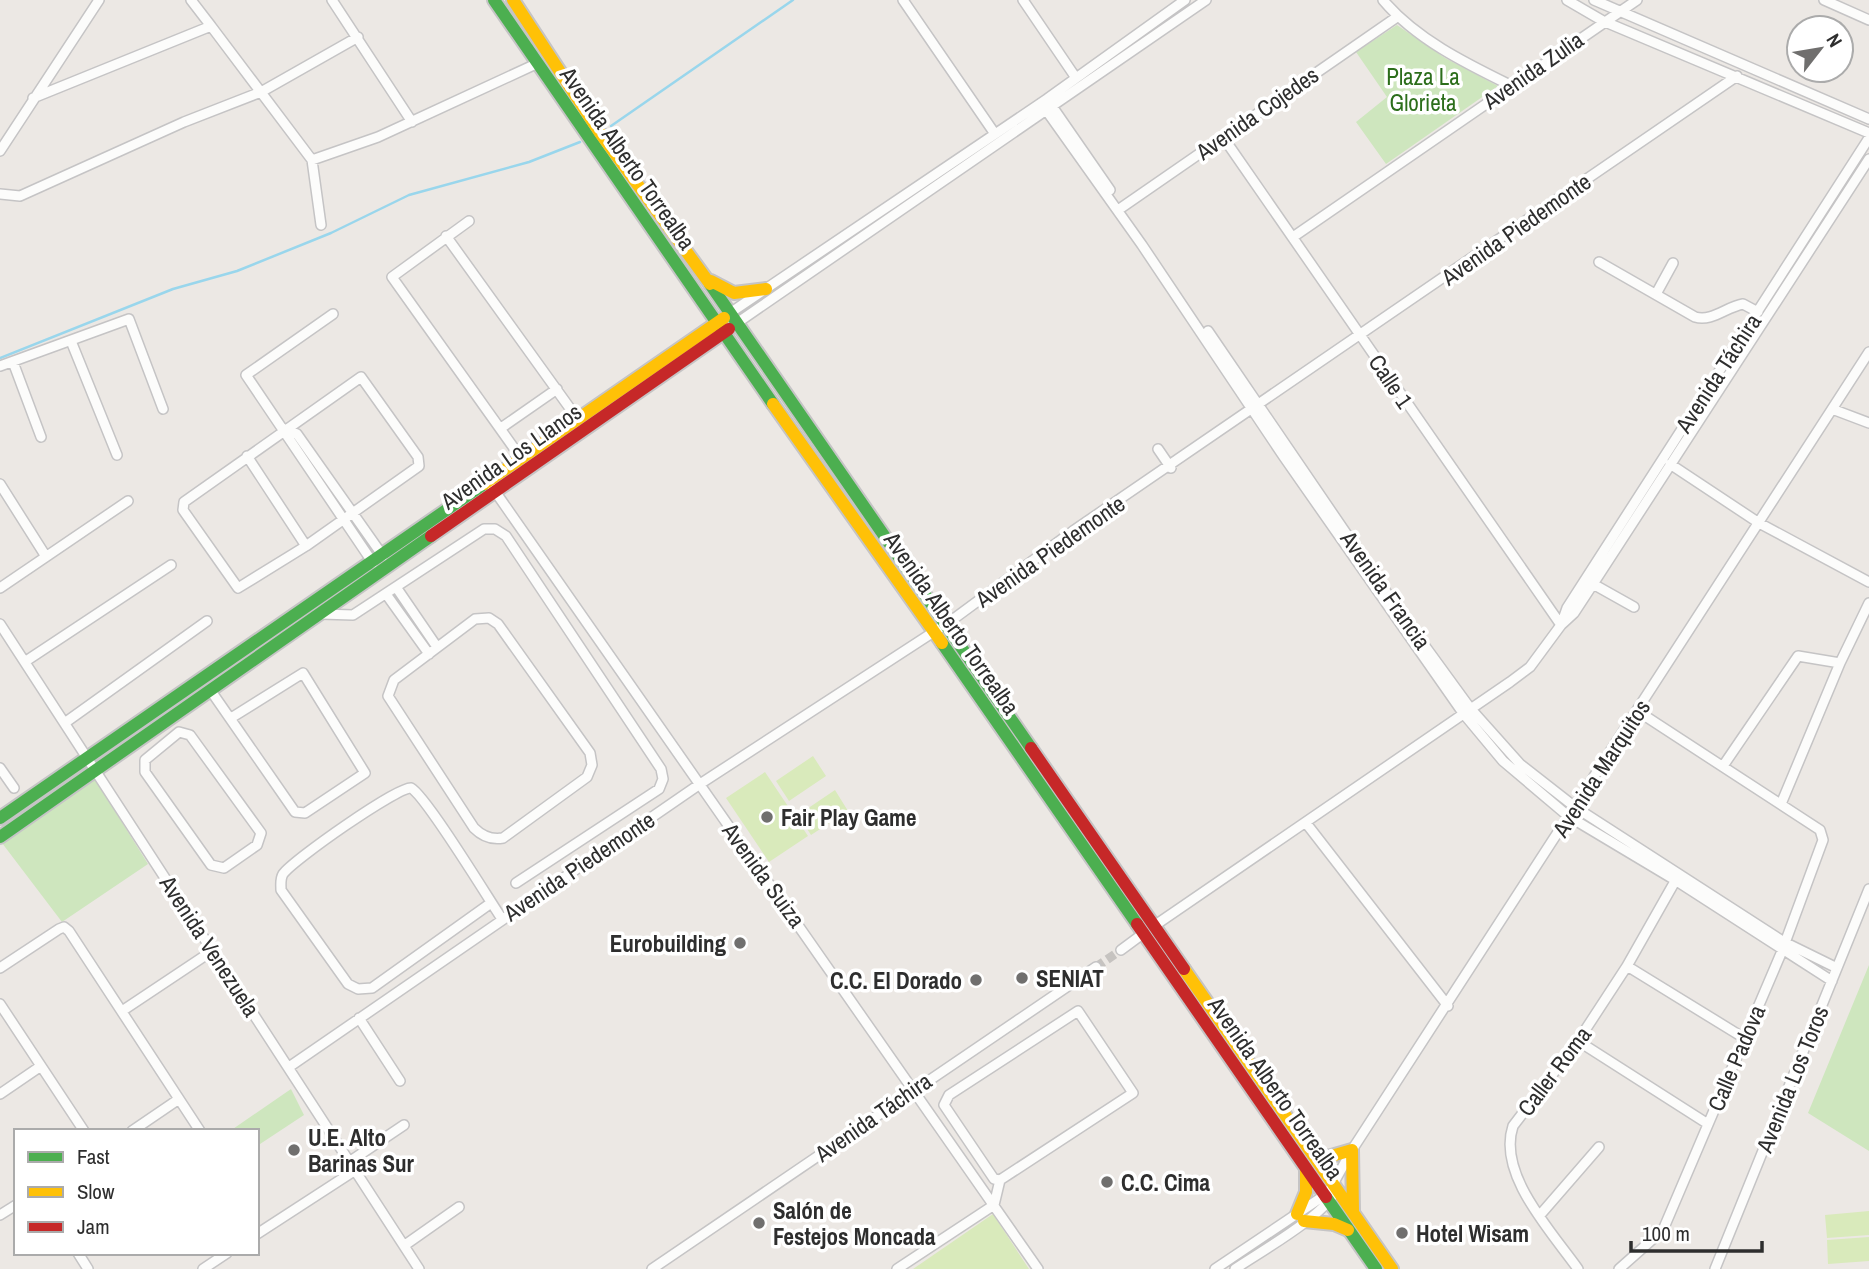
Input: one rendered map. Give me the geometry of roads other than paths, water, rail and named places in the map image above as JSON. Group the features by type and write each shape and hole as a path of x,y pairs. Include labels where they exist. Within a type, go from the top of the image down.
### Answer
{"main road":[{"name":"Avenida Alberto Torrealba","path":"494,0 933,632 1307,1146 1351,1233 1377,1269"},
{"name":"Avenida Alberto Torrealba","path":"513,0 600,133 733,318 945,624 1306,1167 1353,1215 1392,1269"},
{"path":"703,276 730,292 766,289"},
{"name":"Avenida Los Llanos","path":"0,837 321,614 492,487 733,318"},
{"name":"Avenida Los Llanos","path":"0,818 378,559 492,487 521,458 721,328"},
{"path":"1307,1146 1328,1157 1352,1150 1353,1215"},
{"path":"1306,1167 1306,1192 1300,1218 1344,1226 1351,1233"}],"street":[{"path":"0,151 99,0"},
{"path":"191,0 312,160 321,225"},
{"path":"332,0 412,122"},
{"path":"903,0 995,134"},
{"path":"1023,0 1076,78"},
{"name":"Avenida Los Llanos","path":"733,318 766,289 995,134 1046,105 1076,78 1185,0"},
{"name":"Avenida Los Llanos","path":"733,318 1046,105 1206,0"},
{"path":"1383,0 1397,17 1447,52 1510,85"},
{"path":"1567,0 1603,21 1869,132"},
{"path":"1594,0 1618,13 1869,119"},
{"name":"Avenida Zulia","path":"1293,237 1637,0"},
{"path":"1824,0 1869,20"},
{"name":"Avenida Cojedes","path":"1120,209 1397,17"},
{"path":"33,98 211,26"},
{"path":"0,194 20,196 184,122 261,92 358,37"},
{"path":"312,160 412,122 536,64"},
{"name":"Avenida Piedemonte","path":"289,1067 700,784 945,624 1073,531 1171,468 1737,76"},
{"name":"Avenida Francia","path":"1046,105 1503,761 1568,816 1677,877"},
{"path":"0,130 10,134"},
{"name":"Calle 1","path":"1223,137 1561,625"},
{"name":"Avenida Táchira","path":"1570,610 1869,138"},
{"path":"1121,950 1530,667 1570,610 1594,584 1869,159"},
{"path":"469,221 392,277 521,458"},
{"path":"446,236 569,407"},
{"path":"1598,262 1701,319 1743,304 1758,313"},
{"path":"1656,294 1673,263"},
{"path":"333,314 246,375 285,429 288,441 343,520 378,559"},
{"path":"0,366 129,319 163,409"},
{"path":"71,341 117,455"},
{"name":"Avenida Marquitos","path":"1331,1192 1352,1150 1448,1006 1568,816 1639,712 1869,352"},
{"path":"13,362 41,437"},
{"path":"357,379 366,379 420,461 306,546 238,588 183,510 184,502 285,429 357,379"},
{"path":"501,428 557,389"},
{"path":"1832,409 1869,423"},
{"path":"285,429 298,433 353,513 378,559"},
{"path":"1158,449 1171,468"},
{"path":"247,456 306,546"},
{"path":"1670,464 1759,523 1869,582"},
{"path":"0,484 45,555"},
{"name":"Avenida Suiza","path":"492,487 1038,1269"},
{"path":"0,588 128,501"},
{"path":"321,614 353,615 484,529 495,529 506,536 661,769 663,779 659,789 516,883"},
{"path":"26,661 171,565"},
{"path":"1594,584 1634,607"},
{"path":"396,587 433,650"},
{"path":"386,594 433,650"},
{"path":"1639,712 1781,804 1840,663 1869,603"},
{"path":"562,622 578,610"},
{"path":"485,617 495,621 592,757 587,777 503,838 486,837 474,828 390,700 388,692 394,680 433,650 475,619 485,617"},
{"path":"66,722 207,621"},
{"name":"Avenida Venezuela","path":"0,624 405,1245 417,1268"},
{"path":"1723,766 1798,656 1840,663"},
{"path":"211,691 230,718 300,814 365,773 303,673 230,718"},
{"name":"Avenida Francia","path":"1466,710 1520,764 1575,807 1832,981"},
{"path":"179,732 190,735 260,829 259,843 227,867 211,865 145,772 145,760 159,747 179,732"},
{"path":"150,734 159,747"},
{"path":"0,768 14,788"},
{"path":"491,903 372,988 362,990 348,984 281,890 281,881 284,872 302,858 370,809 408,788 420,794 502,919"},
{"name":"Calle Padova","path":"1619,1269 1663,1230 1783,946 1823,840 1820,830 1781,804"},
{"path":"1306,823 1448,1006"},
{"name":"Caller Roma","path":"1578,1269 1512,1169 1507,1142 1513,1126 1578,1041 1627,966 1677,877"},
{"name":"Avenida Los Toros","path":"1715,1269 1869,889"},
{"path":"0,968 64,927 199,1129"},
{"name":"Avenida Francia","path":"1783,946 1836,968"},
{"path":"121,1011 212,951"},
{"path":"1627,966 1744,1038"},
{"name":"Avenida Táchira","path":"652,1269 912,1089 1096,967"},
{"path":"0,1004 83,1129"},
{"path":"897,1269 994,1205 1000,1181 1133,1093 1078,1011 949,1095 944,1105 994,1179 1000,1181"},
{"path":"359,1018 400,1081"},
{"path":"1578,1041 1708,1124"},
{"path":"0,1094 41,1066"},
{"path":"135,1129 179,1099"},
{"path":"259,1233 352,1167 404,1125"},
{"path":"1540,1215 1599,1147"},
{"path":"1235,1269 1331,1192"},
{"path":"405,1245 459,1207"},
{"path":"1215,1269 1300,1218"},
{"path":"203,1269 224,1255"}],"waterway":[{"path":"611,126 793,0"},
{"path":"0,358 173,289 237,271 331,233 409,195 529,162 580,142"}],"tunnel":[{"path":"1096,967 1121,950"}],"place":[{"name":"Fair Play Game","path":"767,817"},
{"name":"Eurobuilding","path":"740,943"},
{"name":"SENIAT","path":"1022,978"},
{"name":"C.C. El Dorado","path":"976,980"},
{"name":"U.E. Alto Barinas Sur","path":"294,1150"},
{"name":"C.C. Cima","path":"1107,1182"},
{"name":"Salón de Festejos Moncada","path":"759,1223"},
{"name":"Hotel Wisam","path":"1402,1233"}],"park label":[{"name":"Plaza La Glorieta","path":"1423,89"}]}
